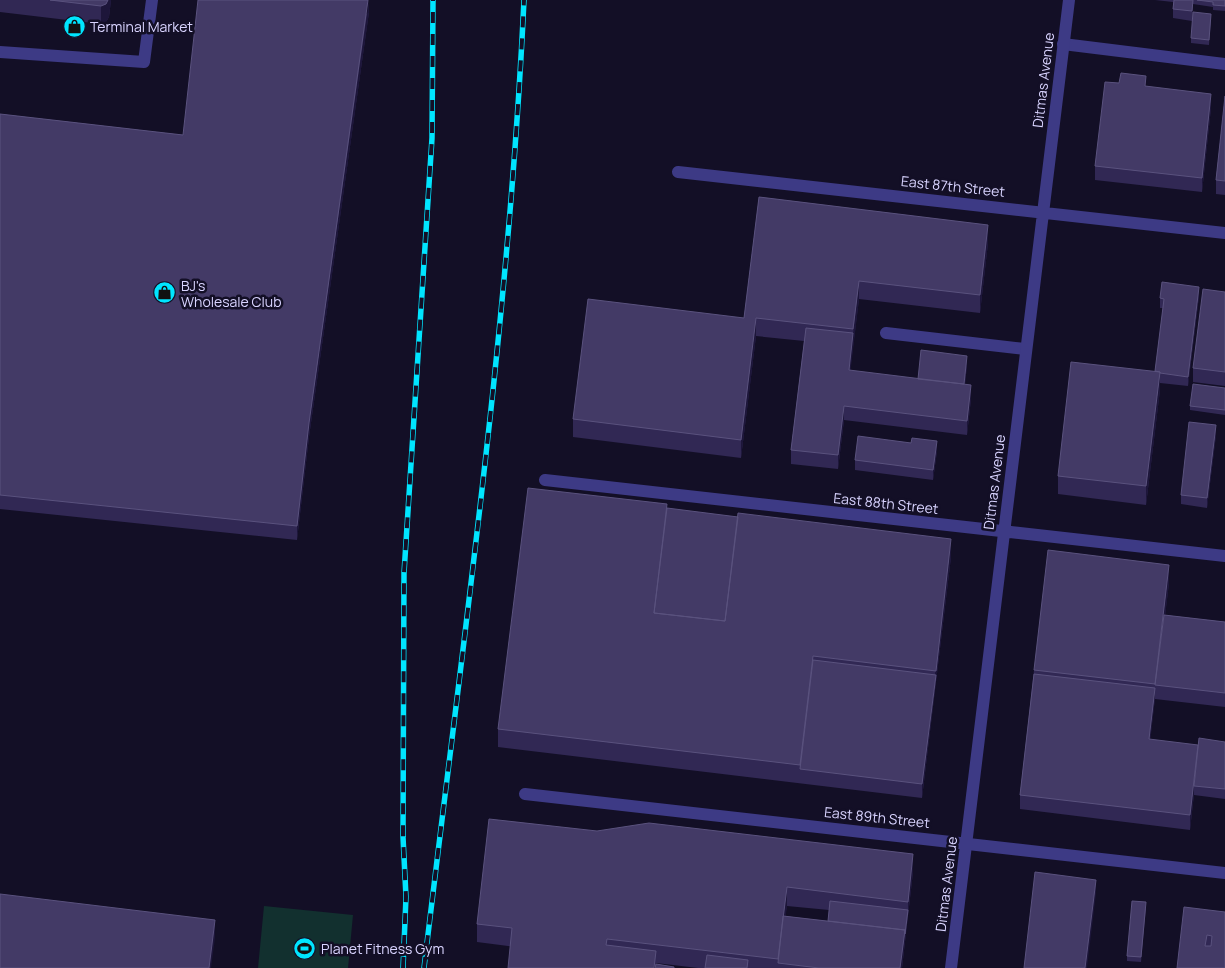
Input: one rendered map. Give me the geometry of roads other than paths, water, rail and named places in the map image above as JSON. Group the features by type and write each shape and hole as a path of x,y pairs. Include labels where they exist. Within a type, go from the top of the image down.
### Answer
{"street":[{"path":"0,52 144,62 152,0"},
{"name":"Ditmas Avenue","path":"951,968 1025,348 1069,0"},
{"path":"1063,44 1225,64"},
{"name":"East 87th Street","path":"678,172 1042,211 1225,233"},
{"path":"886,333 1025,348"},
{"name":"East 88th Street","path":"544,480 1225,556"},
{"name":"East 89th Street","path":"525,794 966,842 1225,873"}],"railway":[{"path":"403,968 406,897 403,837 404,573 432,138 433,0"},
{"path":"424,968 496,364 517,121 524,0"}],"place":[{"name":"Terminal Market","path":"74,26"},
{"name":"BJ's Wholesale Club","path":"165,293"},
{"name":"Planet Fitness Gym","path":"305,948"}]}
